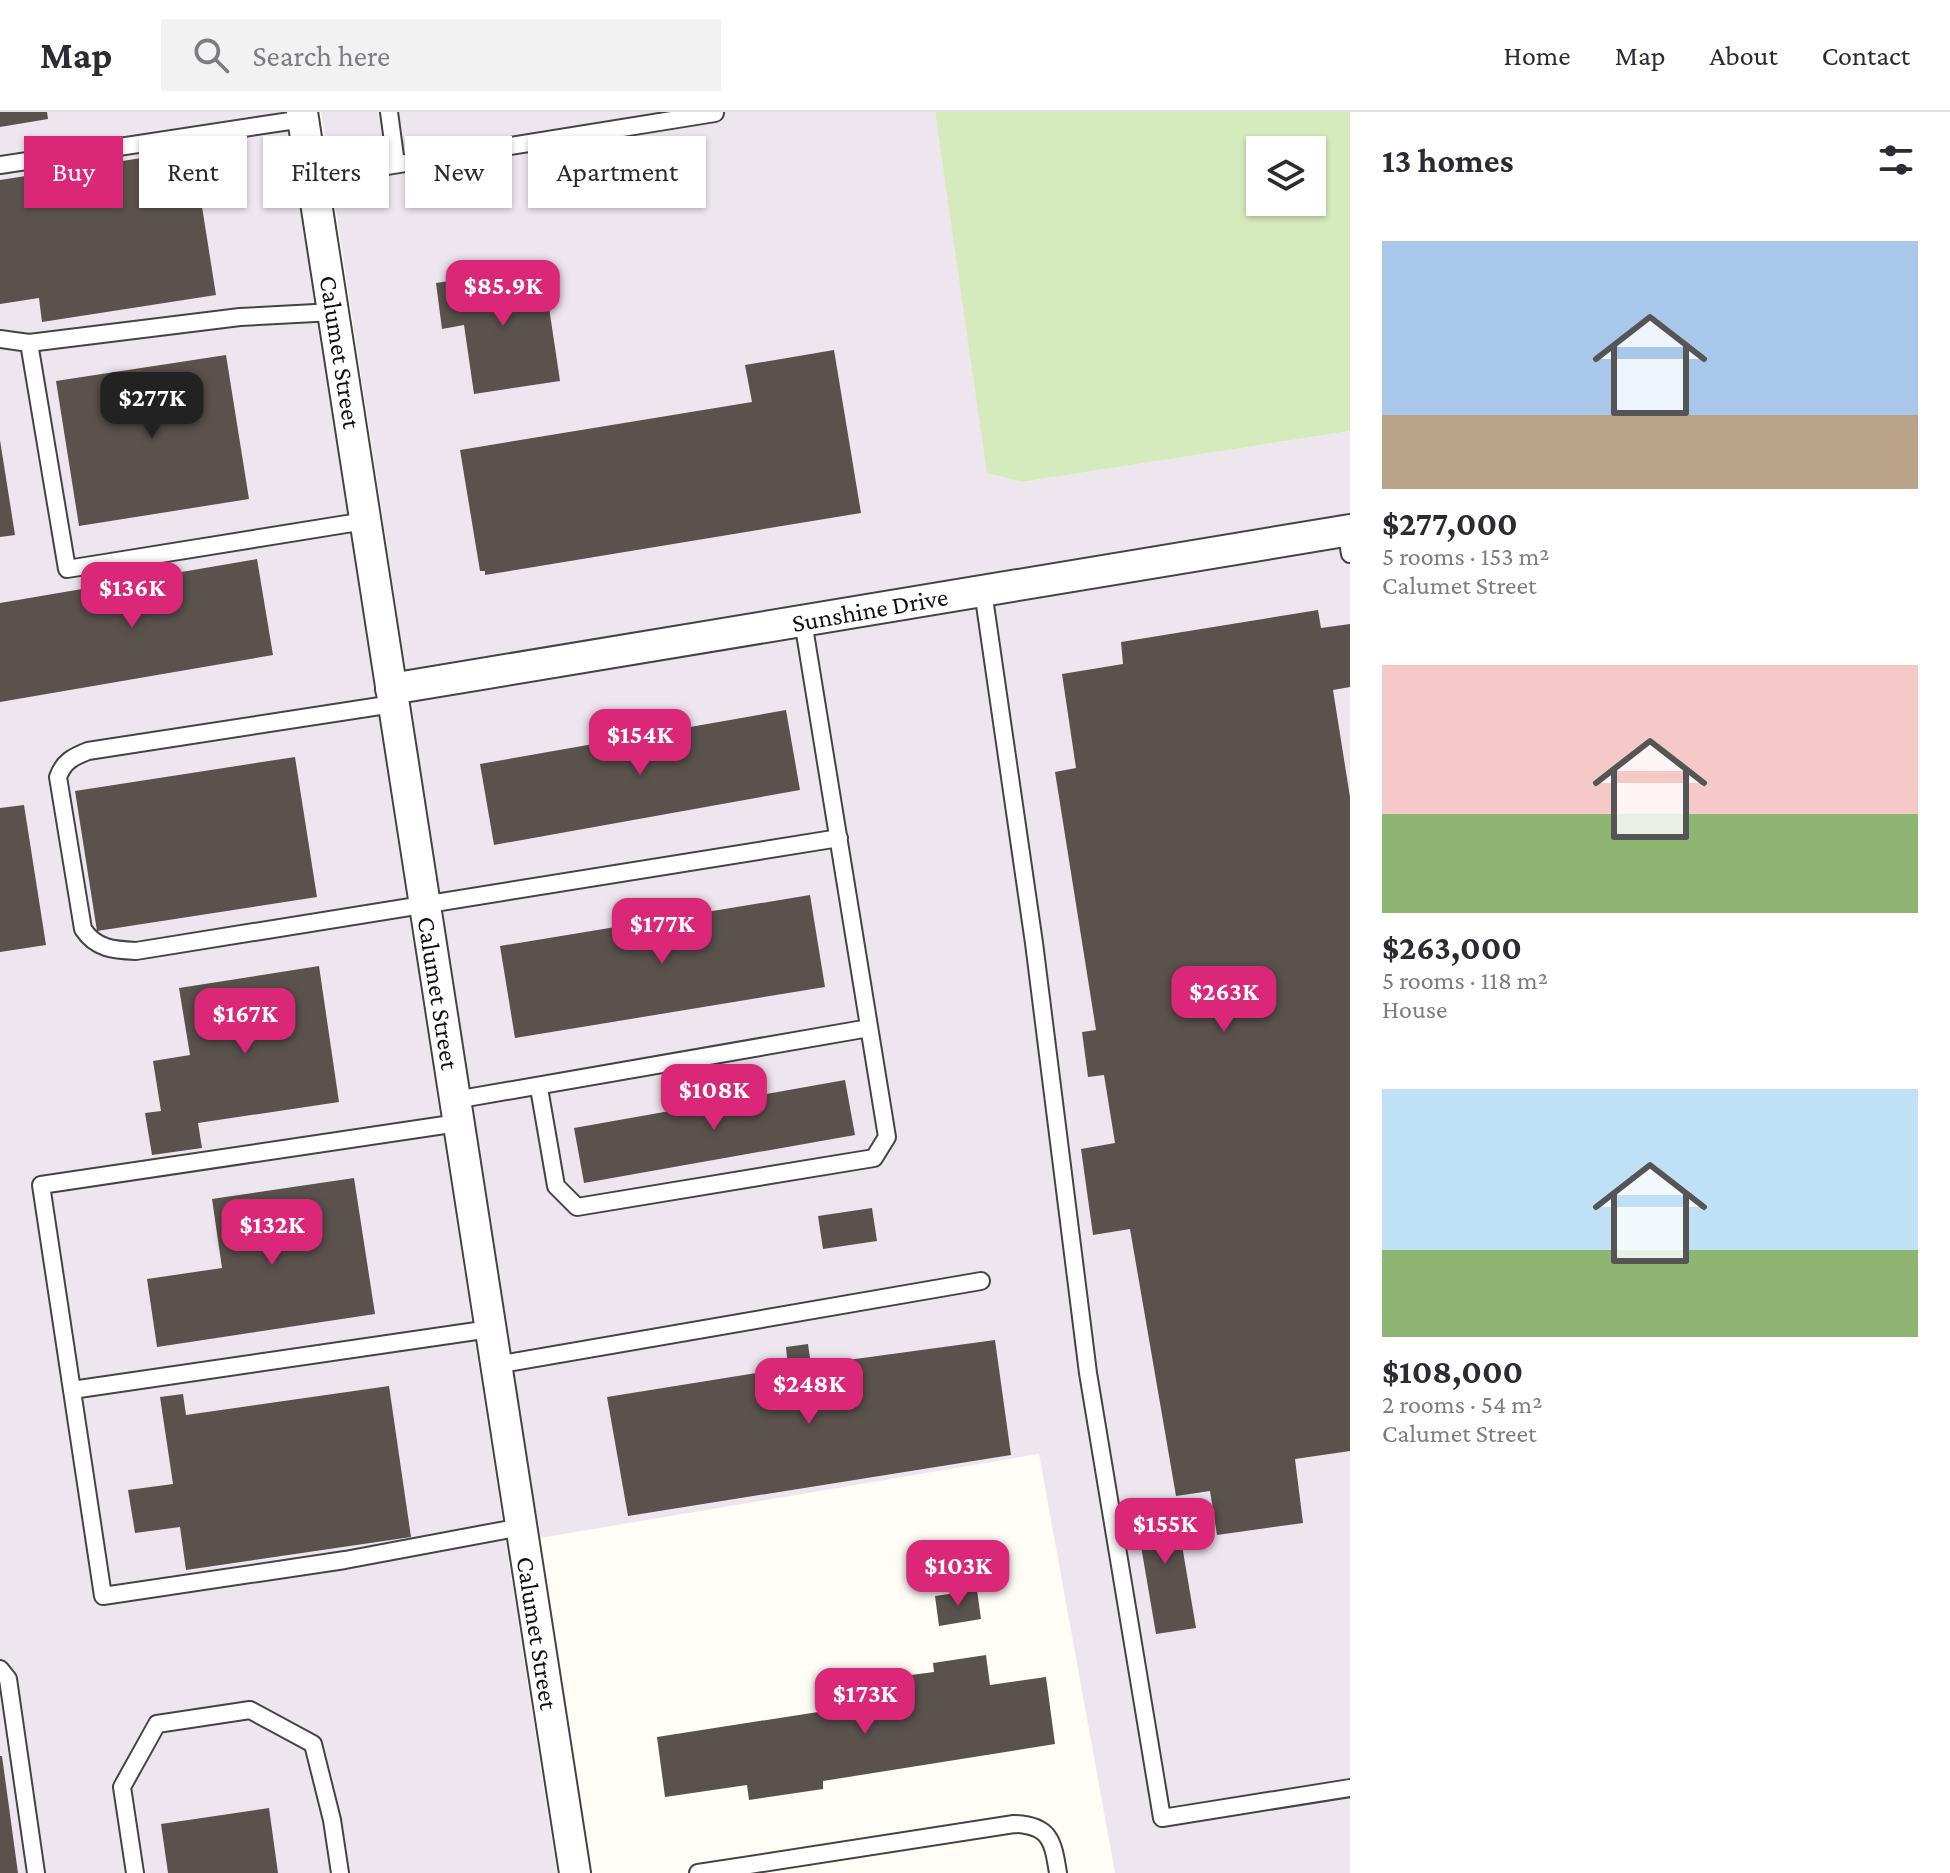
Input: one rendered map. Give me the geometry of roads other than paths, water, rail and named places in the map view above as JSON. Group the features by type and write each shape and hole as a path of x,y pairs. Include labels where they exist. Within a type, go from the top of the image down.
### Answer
{"street":[{"name":"Calumet Street","path":"303,116 306,136"},
{"name":"Calumet Street","path":"318,208 574,1873"},
{"name":"Sunshine Drive","path":"392,697 983,591 1349,538"}],"lane":[{"path":"389,112 396,164"},
{"path":"389,165 715,113"},
{"path":"0,165 303,116"},
{"path":"0,339 29,343 240,317 334,312"},
{"path":"29,343 67,569 365,521"},
{"path":"983,591 1034,943 1088,1373 1162,1818 1350,1788"},
{"path":"539,1088 556,1186 577,1207 874,1158 887,1137 803,621"},
{"path":"392,697 73,756 62,766 58,777 83,929 89,938 112,950 136,951 839,838"},
{"path":"521,1527 345,1560 103,1596 41,1185 457,1112 539,1088 869,1028"},
{"path":"496,1365 981,1281"},
{"path":"72,1390 490,1329"},
{"path":"0,1669 8,1679 36,1873"},
{"path":"135,1873 122,1787 157,1724 250,1710 313,1744 332,1820 340,1873"},
{"path":"698,1873 1014,1824 1034,1825 1048,1835 1055,1852 1058,1873"}]}
